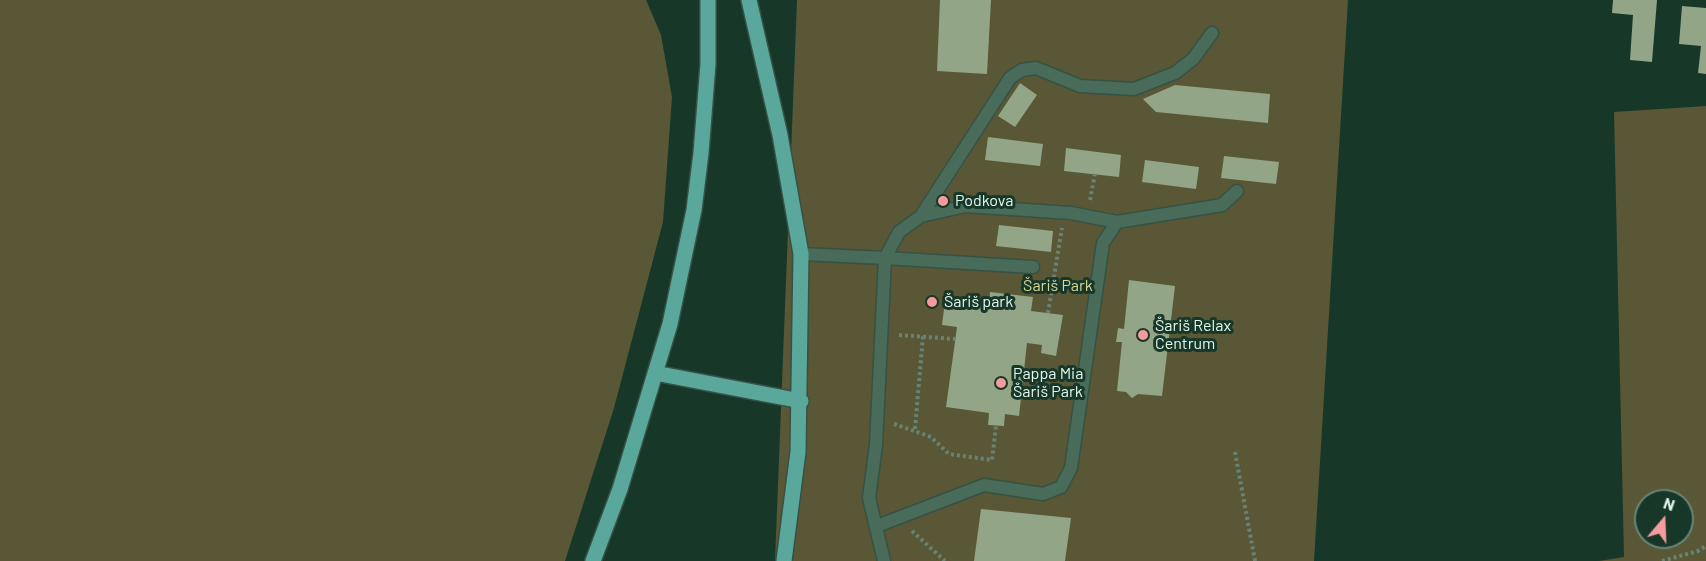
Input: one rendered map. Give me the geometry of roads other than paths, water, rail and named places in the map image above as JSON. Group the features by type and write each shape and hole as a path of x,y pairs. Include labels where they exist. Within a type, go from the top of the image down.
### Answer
{"main road":[{"path":"593,561 620,489 670,324 694,210 705,110 708,0"},
{"path":"749,0 780,135 801,254 801,401 798,452 784,561"},
{"path":"655,373 801,401"}],"lane":[{"path":"884,561 878,526 869,498 878,420 885,258 899,232 921,216 1010,78 1022,70 1036,68 1080,86 1134,89 1175,73 1193,59 1212,33"},
{"path":"921,216 966,206 1071,213 1117,222 1222,205 1237,191"},
{"path":"878,526 984,485 1043,494 1061,487 1071,468 1103,243 1117,222"},
{"path":"801,254 1034,267"}],"place":[{"name":"Podkova","path":"943,201"},
{"name":"Šariš park","path":"932,302"},
{"name":"Šariš Relax Centrum","path":"1143,335"},
{"name":"Pappa Mia Šariš Park","path":"1001,383"}],"park label":[{"name":"Šariš Park","path":"1058,286"}]}
